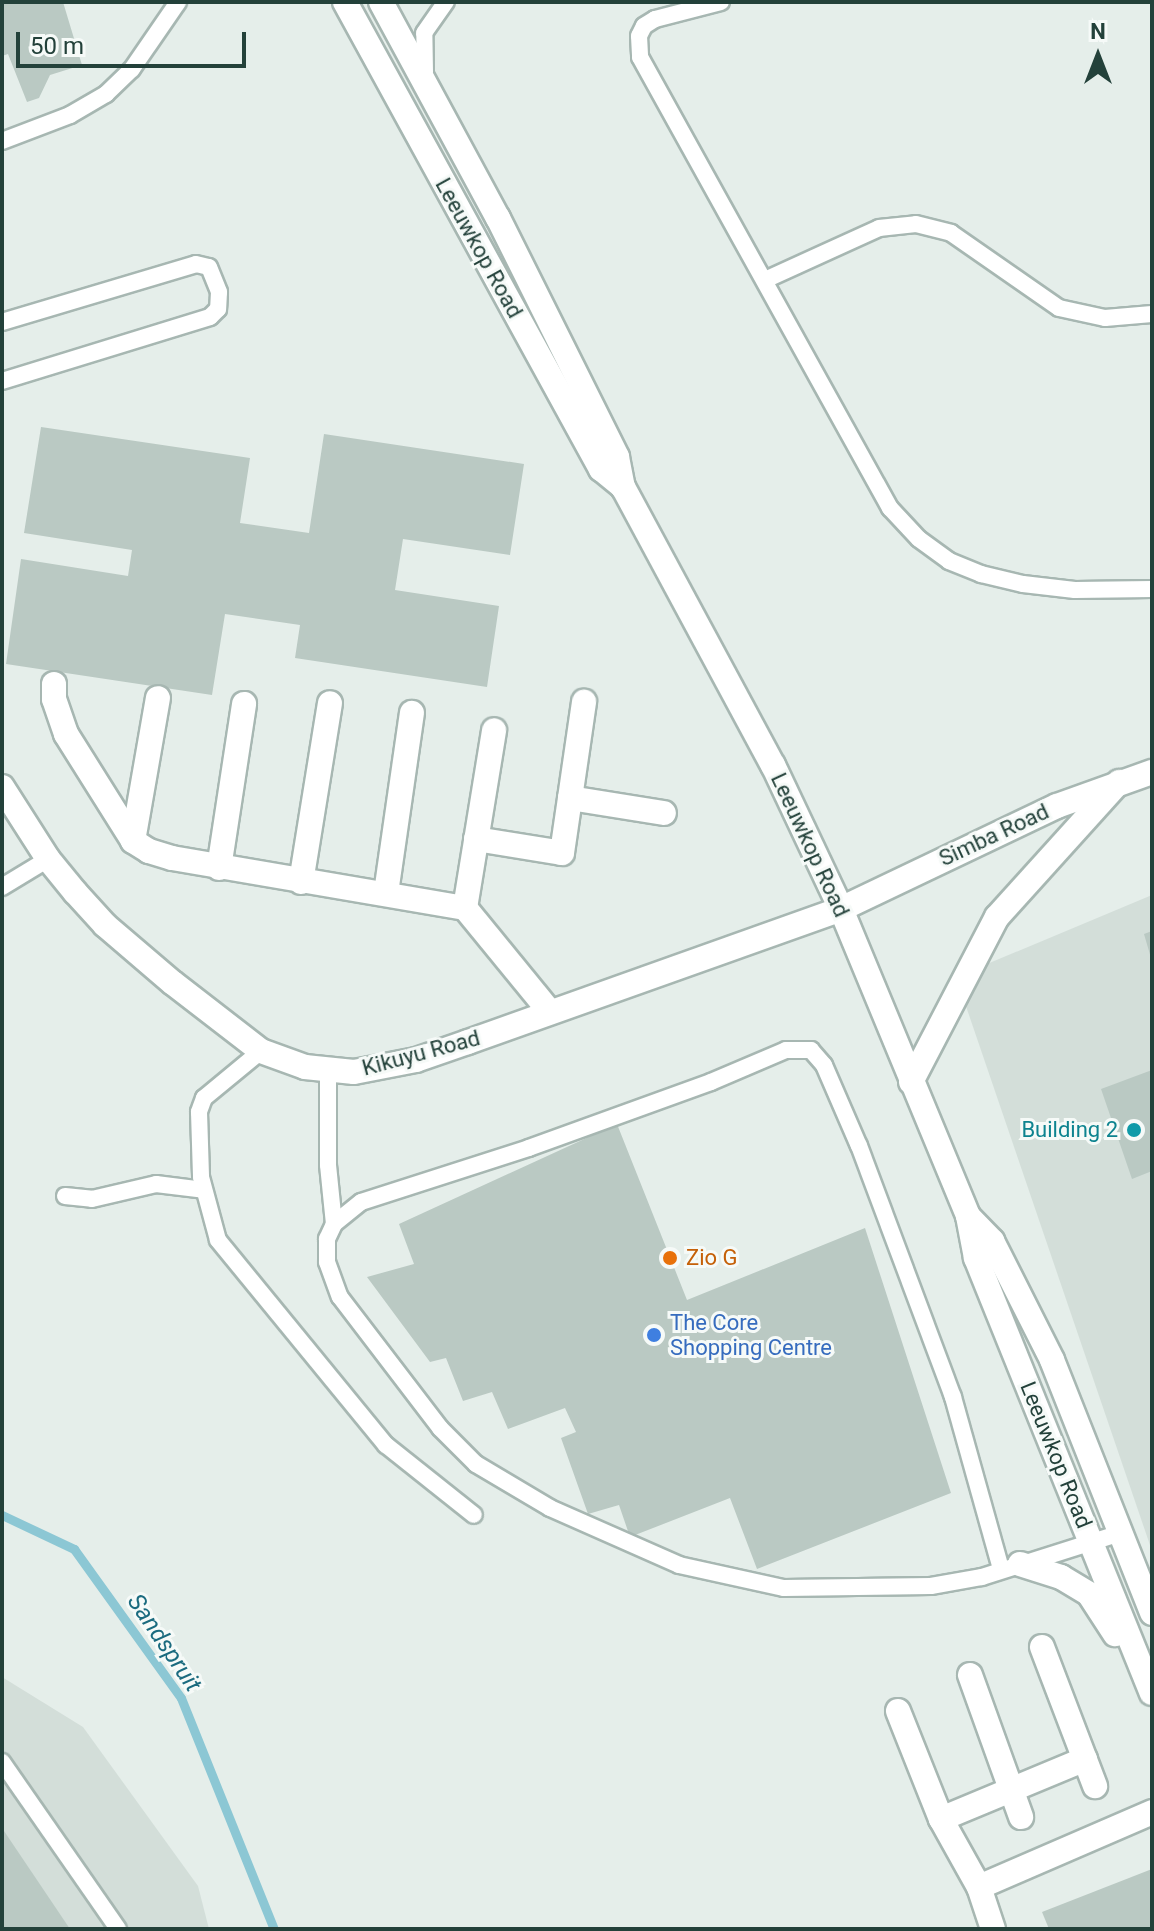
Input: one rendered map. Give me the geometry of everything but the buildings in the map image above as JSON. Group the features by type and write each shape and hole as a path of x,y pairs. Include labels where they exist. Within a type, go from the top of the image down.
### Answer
{"street":[{"name":"Leeuwkop Road","path":"345,2 601,469 623,487"},
{"name":"Leeuwkop Road","path":"381,2 504,228 610,443 623,487 773,765 841,909 968,1216 976,1258 1152,1693"},
{"path":"54,684 54,699 66,734 133,841 149,851 219,868 465,908 479,920 550,1012"},
{"path":"133,841 158,698"},
{"path":"476,839 562,853 584,702"},
{"path":"301,882 330,703"},
{"path":"219,868 244,704"},
{"path":"386,893 412,713"},
{"path":"465,908 494,730"},
{"name":"Simba Road","path":"841,909 991,835 1119,782 1152,772"},
{"path":"911,1082 997,917 1119,782"},
{"name":"Kikuyu Road","path":"2,787 48,859 105,925 261,1051 328,1071 375,1070 416,1060 841,909"},
{"path":"570,798 664,813"},
{"name":"Leeuwkop Road","path":"968,1216 992,1241 1032,1318 1152,1613"},
{"path":"1010,1567 1061,1577 1089,1594 1103,1611 1152,1703"},
{"path":"1042,1647 1095,1786"},
{"path":"970,1675 1021,1817"},
{"path":"898,1711 941,1819 979,1887 993,1929"},
{"path":"941,1819 1085,1759"},
{"path":"979,1887 1152,1812"}],"lane":[{"path":"2,141 70,115 106,94 132,69 178,2"},
{"path":"426,85 424,33 446,2"},
{"path":"721,2 655,19 644,26 639,36 640,57 890,508 919,539 949,561 981,574 1023,584 1075,590 1152,589"},
{"path":"765,280 879,228 916,224 951,233 1059,308 1105,318 1152,314"},
{"path":"2,322 196,264 204,264 213,272 219,292 218,309 210,317 2,381"},
{"path":"2,887 48,859"},
{"path":"1010,1567 953,1397 859,1146 824,1065 811,1050 786,1050 711,1082 529,1148 361,1202 334,1224 327,1239 327,1262 340,1297 440,1428 467,1455 550,1508 679,1565 784,1588 955,1584 1121,1533"},
{"path":"261,1051 204,1098 199,1126 204,1190 218,1240 238,1269 386,1445 474,1515"},
{"path":"328,1071 328,1165 334,1224"},
{"path":"65,1196 92,1199 156,1184 204,1190"},
{"path":"2,1762 118,1929"}],"shaded area":[{"path":"1152,895 1152,1551 956,977"},
{"path":"2,1677 83,1727 198,1886 209,1929 2,1929"}],"waterway":[{"name":"Sandspruit","path":"2,1515 74,1549 181,1698 274,1929"}],"place":[{"name":"Building 2","path":"1134,1130"},
{"name":"Zio G","path":"670,1258"},
{"name":"The Core Shopping Centre","path":"654,1335"}]}
